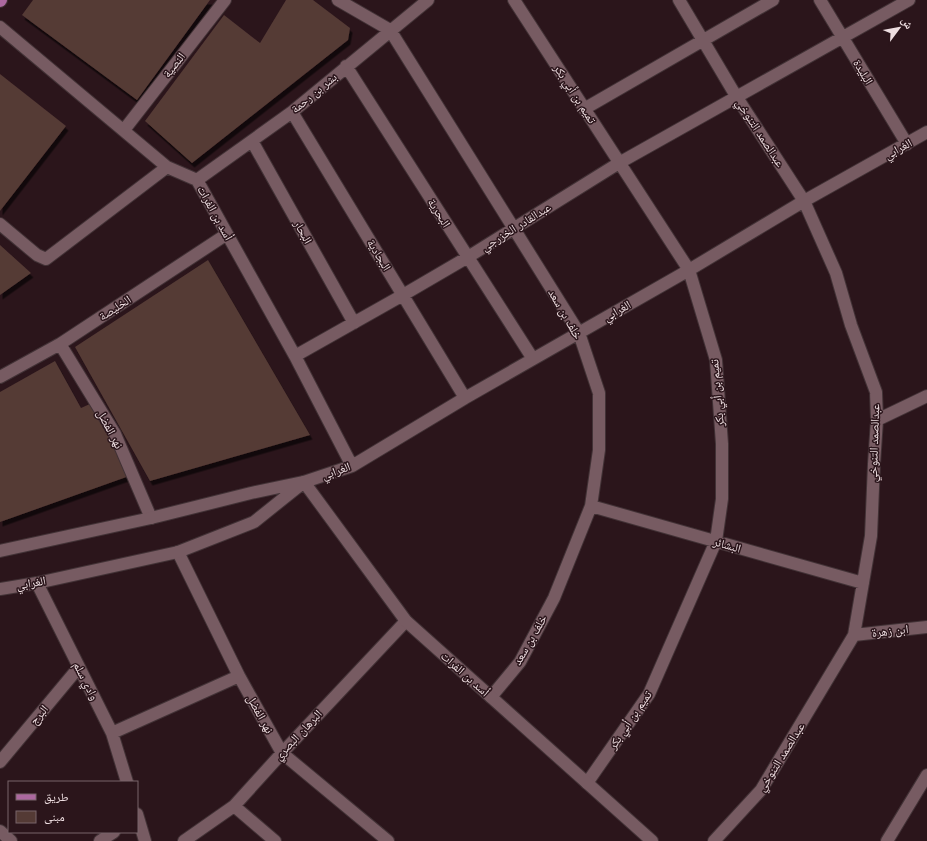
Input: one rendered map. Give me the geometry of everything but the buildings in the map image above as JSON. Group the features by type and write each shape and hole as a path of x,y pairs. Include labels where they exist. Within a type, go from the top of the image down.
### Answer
{"street":[{"name":"النصية","path":"124,130 225,0"},
{"name":"خلف بن سعد","path":"338,0 390,30 579,333 599,393 599,450 591,506 554,598 520,662 492,697"},
{"name":"بشر بن رحمة","path":"197,180 292,112 428,0"},
{"name":"تميم بن أبي بكر","path":"514,0 689,270 716,360 722,444 722,499 716,542 649,694 587,783"},
{"name":"عبدالصمد التنوخي","path":"679,0 736,96 804,201 836,273 851,325 876,392 877,420 870,536 854,634 761,790 714,841"},
{"path":"584,109 773,0"},
{"name":"البليدة","path":"820,0 907,144"},
{"name":"عبدالقادر الخزرجي","path":"295,356 468,257 619,163 909,0"},
{"name":"أسد بن الفرات","path":"0,27 167,166 197,180 295,356 352,466"},
{"name":"البحرية","path":"346,66 532,359"},
{"name":"البجادية","path":"292,112 465,398"},
{"name":"الغرابي","path":"0,551 151,518 251,493 304,482 352,466 465,398 689,270 804,201 907,144 926,136"},
{"name":"البحار","path":"252,140 354,323"},
{"path":"0,224 37,255 46,258 167,166"},
{"name":"الخليصة","path":"0,377 60,344 227,234"},
{"name":"نهر الفضل","path":"60,344 115,434 151,518"},
{"path":"877,420 927,396"},
{"name":"أسد بن الفرات","path":"304,482 406,621 587,783 645,839"},
{"name":"الغرابي","path":"0,589 37,583 178,552 254,522 304,482"},
{"name":"البشائر","path":"591,506 863,583"},
{"name":"نهر الفضل","path":"178,552 239,676 282,753 388,841"},
{"name":"وادي سلم","path":"37,583 112,733 127,781"},
{"name":"البرهان البصري","path":"184,841 234,806 406,621"},
{"name":"ابن زهرة","path":"854,634 927,628"},
{"name":"البرج","path":"0,762 79,667"},
{"path":"112,733 239,676"},
{"path":"887,841 927,775"},
{"path":"234,806 275,841"},
{"path":"138,817 145,841"},
{"path":"0,831 11,841"},
{"path":"100,841 112,833"}]}
